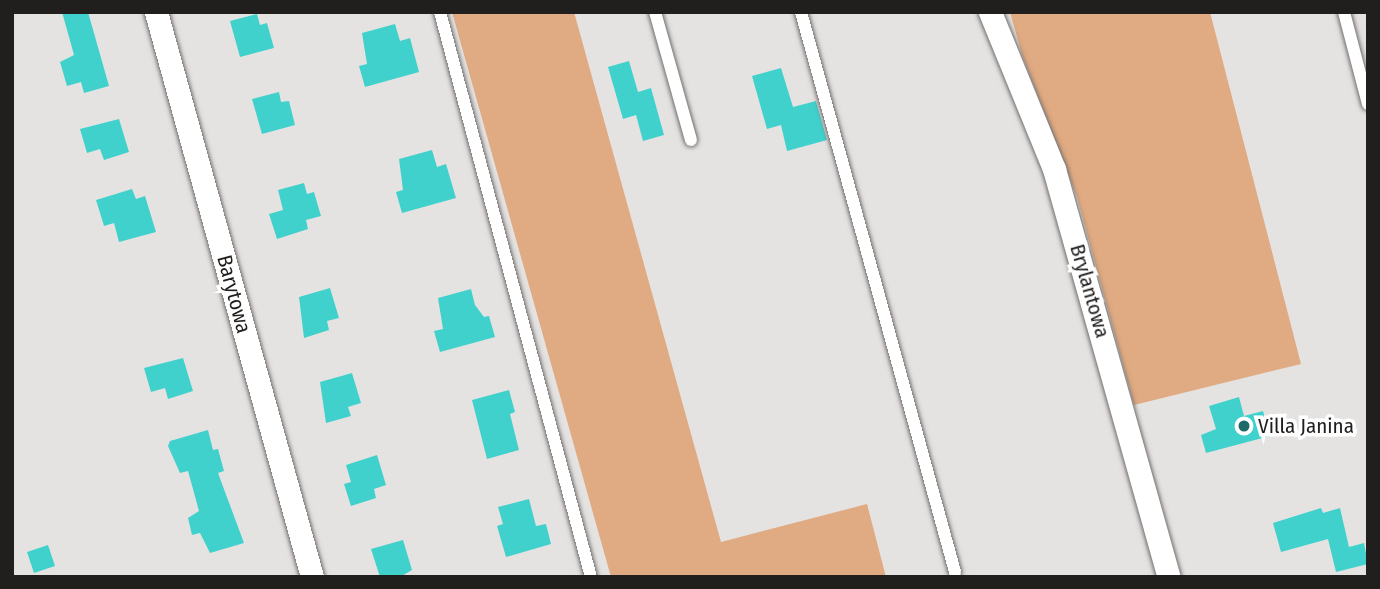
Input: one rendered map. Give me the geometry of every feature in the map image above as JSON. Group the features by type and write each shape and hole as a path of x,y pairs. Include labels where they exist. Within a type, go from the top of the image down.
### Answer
{"street":[{"name":"Barytowa","path":"156,12 312,577"},
{"name":"Brylantowa","path":"990,12 1055,169 1169,577"}],"lane":[{"path":"440,12 591,577"},
{"path":"656,12 691,140"},
{"path":"801,12 955,572"},
{"path":"1344,12 1368,104"}],"shaded area":[{"path":"452,12 574,12 721,542 867,504 886,577 611,577"},
{"path":"1010,12 1210,12 1301,364 1134,405 1077,197 1022,55"}],"building":[{"path":"62,12 88,12 109,86 84,93 81,82 67,86 60,62 74,55"},
{"path":"257,14 260,25 267,23 274,48 240,57 230,21"},
{"path":"395,24 400,41 410,38 419,72 365,87 359,66 367,64 362,33"},
{"path":"629,61 638,92 651,88 664,135 643,141 636,115 623,119 608,67"},
{"path":"781,68 793,107 816,101 827,140 787,151 781,125 767,129 752,76"},
{"path":"279,92 281,102 289,101 295,125 262,134 252,99"},
{"path":"119,119 129,152 104,160 100,149 87,153 80,129"},
{"path":"432,150 437,167 446,164 456,198 402,213 396,192 403,190 399,159"},
{"path":"304,183 307,194 314,192 321,216 306,220 308,229 277,239 269,214 283,210 278,190"},
{"path":"132,189 136,199 145,196 156,232 119,242 114,223 104,226 96,200"},
{"path":"330,288 339,318 327,321 329,330 304,338 299,297"},
{"path":"471,289 475,305 484,317 489,316 495,337 440,352 434,331 443,329 438,298"},
{"path":"183,358 193,391 168,399 165,388 151,392 144,368"},
{"path":"352,373 361,403 348,407 351,416 326,423 320,382"},
{"path":"509,390 515,412 510,414 519,450 487,459 472,400"},
{"name":"Villa Janina","path":"1239,397 1244,416 1263,411 1270,436 1206,453 1201,435 1216,429 1209,406"},
{"path":"208,430 213,450 218,449 224,471 218,473 244,543 210,553 200,533 192,535 188,518 199,511 188,471 180,473 168,446 170,441"},
{"path":"377,455 386,485 374,489 376,498 351,506 344,484 351,482 346,465"},
{"path":"529,499 536,526 546,524 551,544 506,557 497,526 503,524 498,507"},
{"path":"1321,508 1323,513 1340,508 1349,547 1364,543 1368,564 1336,572 1328,539 1281,552 1273,523"},
{"path":"403,540 412,570 400,577 380,577 371,549"},
{"path":"48,545 55,566 34,573 27,552"}],"place":[{"name":"Villa Janina","path":"1244,426"}]}
